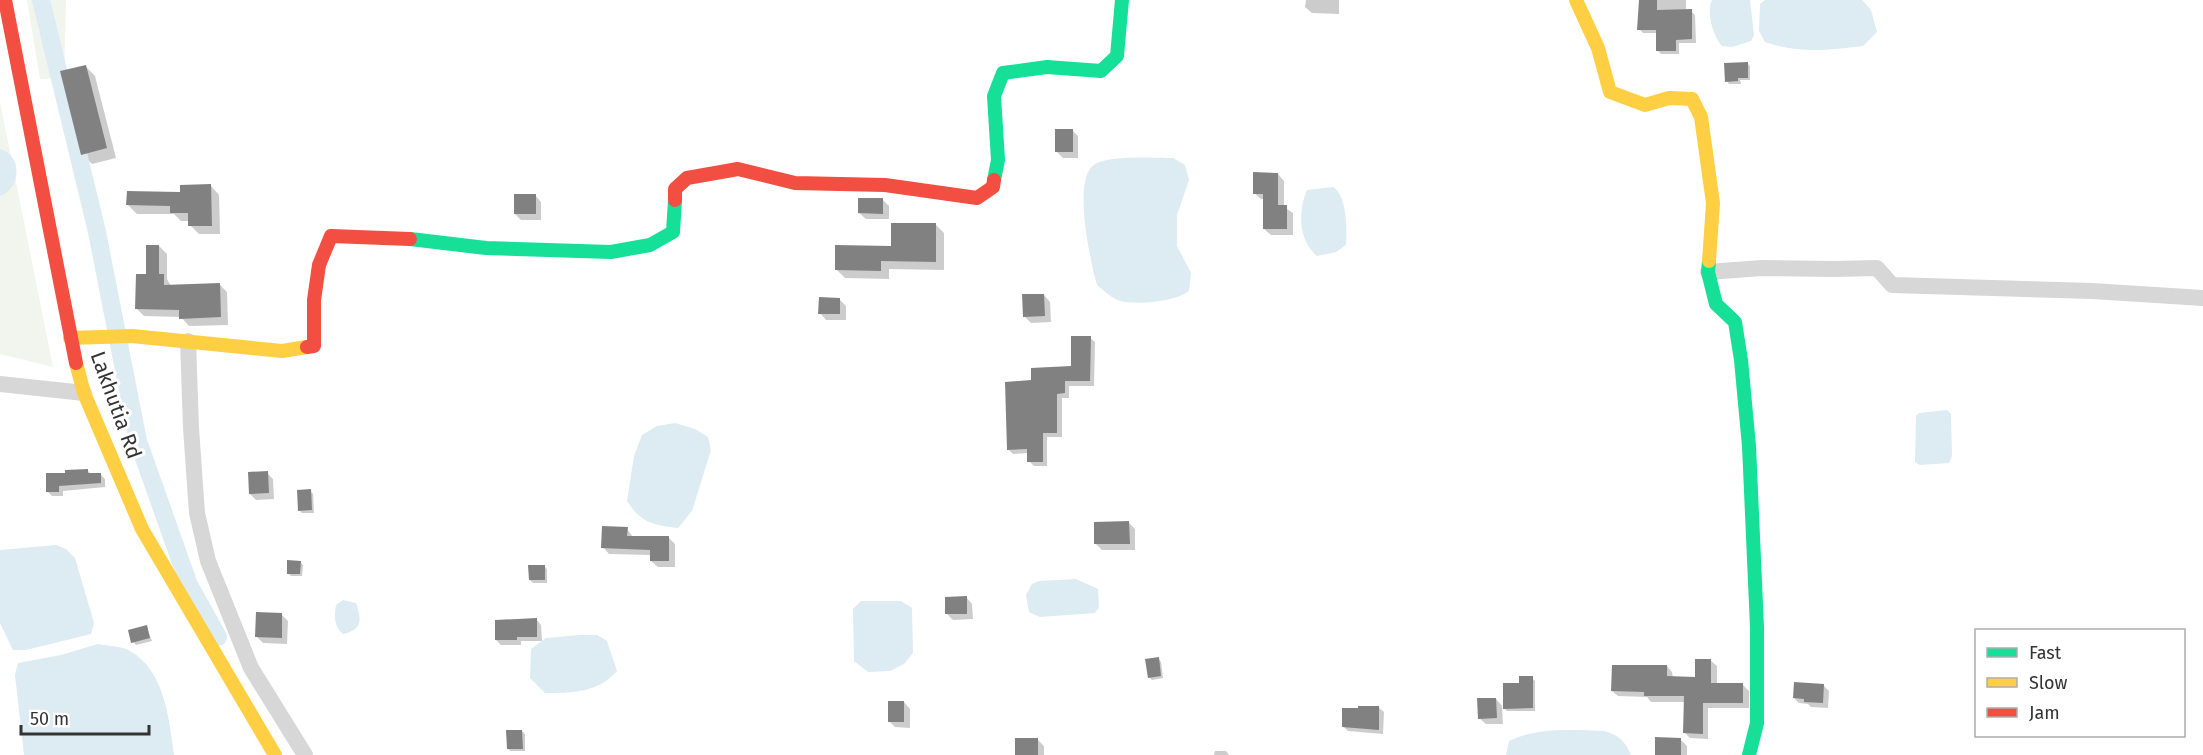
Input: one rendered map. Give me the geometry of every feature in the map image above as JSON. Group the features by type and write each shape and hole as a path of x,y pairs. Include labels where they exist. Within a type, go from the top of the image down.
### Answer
{"street":[{"name":"Lakhutia Rd","path":"5,0 70,338 84,393 142,529 275,755"},
{"path":"70,338 96,339 132,336 282,351 315,346 314,300 317,276 331,236 419,239 486,248 611,252 650,245 673,232 675,189 687,178 738,169 795,183 885,185 976,198 993,187 998,160 994,96 1003,73 1047,67 1101,71 1117,56 1122,0"},
{"path":"1576,0 1598,48 1610,92 1645,105 1669,98 1692,99 1701,117 1713,203 1708,272 1716,304 1735,322 1749,446 1757,627 1757,723 1749,755"},
{"path":"1708,272 1762,268 1877,268 1892,285 2092,291 2203,298"},
{"path":"188,341 191,428 198,513 208,561 251,668 305,755"},
{"path":"0,384 84,393"}],"shaded area":[{"path":"27,0 66,0 64,78 40,79"},
{"path":"1712,0 1750,0 1754,35 1751,41 1732,47 1722,46 1711,24"},
{"path":"1765,0 1862,0 1871,10 1877,32 1863,46 1802,50 1778,46 1765,42 1759,31 1760,4"},
{"path":"0,102 53,367 0,354"},
{"path":"0,149 13,158 16,172 12,187 0,196"},
{"path":"1173,158 1185,165 1189,180 1177,215 1177,246 1191,273 1189,291 1175,298 1156,302 1120,301 1097,285 1094,274 1085,222 1084,186 1088,172 1095,164 1111,159"},
{"path":"1333,187 1338,191 1344,205 1346,245 1336,252 1317,256 1303,234 1301,216 1304,198 1307,190"},
{"path":"1947,410 1951,414 1952,456 1949,463 1920,465 1915,462 1916,416 1919,413"},
{"path":"675,423 695,429 708,437 711,450 692,511 678,528 648,522 637,514 627,501 634,456 642,435 657,426"},
{"path":"56,545 66,549 75,558 94,623 91,634 26,650 13,650 0,623 0,550"},
{"path":"1076,579 1098,589 1099,607 1095,613 1040,617 1029,612 1026,595 1032,584 1039,581"},
{"path":"343,600 356,603 360,619 354,630 343,634 336,624 335,617 336,605"},
{"path":"861,601 901,601 912,608 913,653 904,664 890,671 868,672 854,661 853,609"},
{"path":"597,635 607,641 617,671 593,688 574,692 545,693 530,678 531,649 546,638"},
{"path":"98,644 127,649 142,660 151,671 163,697 174,755 24,755 15,675 18,663 61,655"},
{"path":"1555,730 1604,731 1621,739 1631,755 1506,755 1509,741 1532,733"}],"building":[{"path":"1639,0 1657,0 1657,10 1692,9 1692,39 1676,40 1676,51 1656,51 1656,30 1637,30"},
{"path":"1748,62 1748,78 1725,82 1724,63"},
{"path":"86,65 107,148 81,155 60,71"},
{"path":"1055,129 1073,129 1073,152 1055,152"},
{"path":"1253,172 1278,173 1278,205 1287,205 1287,229 1263,229 1263,194 1253,194"},
{"path":"211,184 212,226 188,226 188,213 170,213 170,206 126,205 127,191 180,192 180,185"},
{"path":"514,194 536,194 536,214 514,214"},
{"path":"858,198 883,198 883,214 858,213"},
{"path":"891,223 936,223 936,262 881,261 881,271 835,270 835,245 891,246"},
{"path":"146,245 159,245 159,274 164,274 164,285 220,283 221,317 179,319 179,310 135,309 136,274 146,274"},
{"path":"1022,294 1044,294 1045,316 1023,317"},
{"path":"819,297 840,298 840,314 818,314"},
{"path":"1071,336 1091,336 1090,381 1065,381 1065,393 1057,394 1057,433 1043,433 1043,462 1027,462 1027,449 1007,450 1005,382 1031,380 1031,368 1071,366"},
{"path":"88,469 88,473 101,473 101,483 59,486 59,492 46,492 46,473 65,473 65,470"},
{"path":"268,471 269,493 249,494 248,472"},
{"path":"311,489 312,510 298,511 297,490"},
{"path":"1129,521 1130,544 1094,544 1094,522"},
{"path":"602,526 628,527 627,536 669,536 669,561 650,561 650,550 601,548"},
{"path":"287,560 301,561 300,574 287,574"},
{"path":"528,565 545,565 545,580 529,580"},
{"path":"967,596 967,614 945,614 945,597"},
{"path":"256,612 282,613 282,638 255,637"},
{"path":"537,618 537,637 495,640 495,620"},
{"path":"147,625 150,638 131,643 128,630"},
{"path":"1159,657 1161,676 1148,678 1145,659"},
{"path":"1695,659 1711,659 1711,683 1743,683 1743,703 1703,703 1703,734 1683,733 1684,696 1644,696 1644,692 1611,691 1612,665 1667,665 1667,676 1695,677"},
{"path":"1519,676 1533,676 1533,708 1503,709 1503,683 1519,683"},
{"path":"1794,682 1824,684 1823,703 1804,702 1804,699 1793,698"},
{"path":"1477,698 1496,698 1497,718 1478,719"},
{"path":"888,701 904,701 904,722 888,722"},
{"path":"1358,706 1379,706 1379,730 1342,727 1342,708 1358,708"},
{"path":"506,730 522,730 523,749 507,749"},
{"path":"1655,737 1681,738 1681,755 1655,755"},
{"path":"1015,738 1038,738 1038,755 1015,755"}],"waterway":[{"path":"41,0 97,232 138,441 189,585 218,637"}],"traffic: fast":[{"path":"994,180 998,160 994,96 1003,73 1047,67 1101,71 1117,56 1122,0"},
{"path":"410,239 486,248 611,252 650,245 673,232 675,200"},
{"path":"1709,261 1708,272 1716,304 1735,322 1749,446 1757,627 1757,723 1749,755"}],"traffic: slow":[{"path":"1576,0 1598,48 1610,92 1645,105 1669,98 1692,99 1701,117 1713,203 1709,261"},
{"path":"70,338 132,336 282,351 307,347"},
{"path":"76,363 84,393 142,529 275,755"}],"traffic: jam":[{"path":"5,0 76,363"},
{"path":"675,200 675,189 687,178 738,169 795,183 885,185 977,198 993,187 994,180"},
{"path":"307,347 314,346 314,300 319,265 331,236 410,239"}]}
